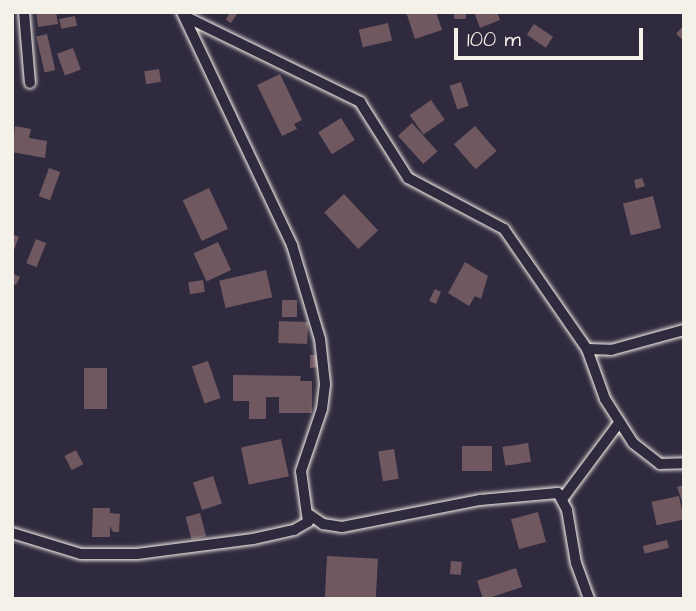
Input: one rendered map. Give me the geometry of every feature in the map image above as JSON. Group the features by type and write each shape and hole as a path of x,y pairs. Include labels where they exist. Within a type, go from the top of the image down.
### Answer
{"street":[{"path":"24,12 30,83"},
{"path":"184,15 360,102 408,178 504,229 587,349 594,374 619,423 643,454 660,464 684,463"},
{"path":"12,533 81,554 137,554 295,530 304,527 310,516 301,471 322,409 320,340 292,244 184,15"},
{"path":"587,349 611,350 684,330"},
{"path":"563,498 619,423"},
{"path":"310,516 323,524 342,527 480,500 516,500 552,491 563,498 589,599"}],"building":[{"path":"36,12 56,12 58,24 38,27"},
{"path":"230,12 237,14 231,23 226,20"},
{"path":"406,12 436,12 442,30 415,39"},
{"path":"454,12 466,12 466,19 454,19"},
{"path":"474,12 497,12 500,20 480,28"},
{"path":"75,16 77,26 61,29 59,19"},
{"path":"388,23 392,41 363,47 359,30"},
{"path":"534,24 553,37 546,48 527,35"},
{"path":"684,25 684,41 676,34"},
{"path":"47,34 55,70 45,73 36,36"},
{"path":"73,48 81,70 65,75 57,54"},
{"path":"159,69 161,82 146,84 144,71"},
{"path":"280,74 302,120 294,124 297,129 282,136 257,85"},
{"path":"461,82 469,106 457,109 450,86"},
{"path":"431,100 445,120 423,135 410,115"},
{"path":"341,118 355,140 332,154 318,132"},
{"path":"412,123 437,151 423,164 398,136"},
{"path":"15,126 31,129 29,138 47,141 45,158 12,152"},
{"path":"475,126 497,151 476,169 454,144"},
{"path":"49,168 60,172 50,200 39,196"},
{"path":"642,178 645,186 636,189 634,180"},
{"path":"209,188 228,229 202,241 183,200"},
{"path":"344,194 378,231 358,249 324,212"},
{"path":"653,196 661,228 631,236 623,203"},
{"path":"12,234 19,237 12,255"},
{"path":"36,239 46,243 36,267 26,263"},
{"path":"218,242 231,270 207,282 194,253"},
{"path":"465,262 488,276 481,299 475,296 469,306 448,293"},
{"path":"266,270 272,297 226,308 219,281"},
{"path":"12,273 20,277 16,285 12,283"},
{"path":"203,280 205,292 190,294 188,282"},
{"path":"435,289 441,292 436,304 429,301"},
{"path":"282,300 297,300 297,317 282,317"},
{"path":"279,321 308,322 307,344 278,343"},
{"path":"310,355 320,355 321,367 310,368"},
{"path":"208,361 221,398 205,403 192,367"},
{"path":"84,368 107,368 107,409 84,409"},
{"path":"233,375 301,376 300,381 312,381 312,413 279,413 279,397 266,397 266,419 249,419 249,401 233,401"},
{"path":"281,439 289,476 249,485 241,448"},
{"path":"528,443 531,462 505,466 502,447"},
{"path":"462,446 492,446 492,471 462,471"},
{"path":"394,449 399,479 383,481 378,452"},
{"path":"76,450 83,464 72,470 64,456"},
{"path":"213,476 222,504 202,510 193,482"},
{"path":"684,485 684,504 683,504 677,487"},
{"path":"679,496 684,519 657,525 652,502"},
{"path":"93,508 110,508 110,513 120,514 119,532 113,532 110,526 110,537 92,537"},
{"path":"538,512 546,542 519,549 511,519"},
{"path":"200,513 206,536 192,540 186,517"},
{"path":"667,540 669,548 645,554 643,546"},
{"path":"327,556 378,559 376,599 325,599"},
{"path":"451,561 462,562 461,575 450,574"},
{"path":"516,568 522,587 483,599 477,581"}]}
